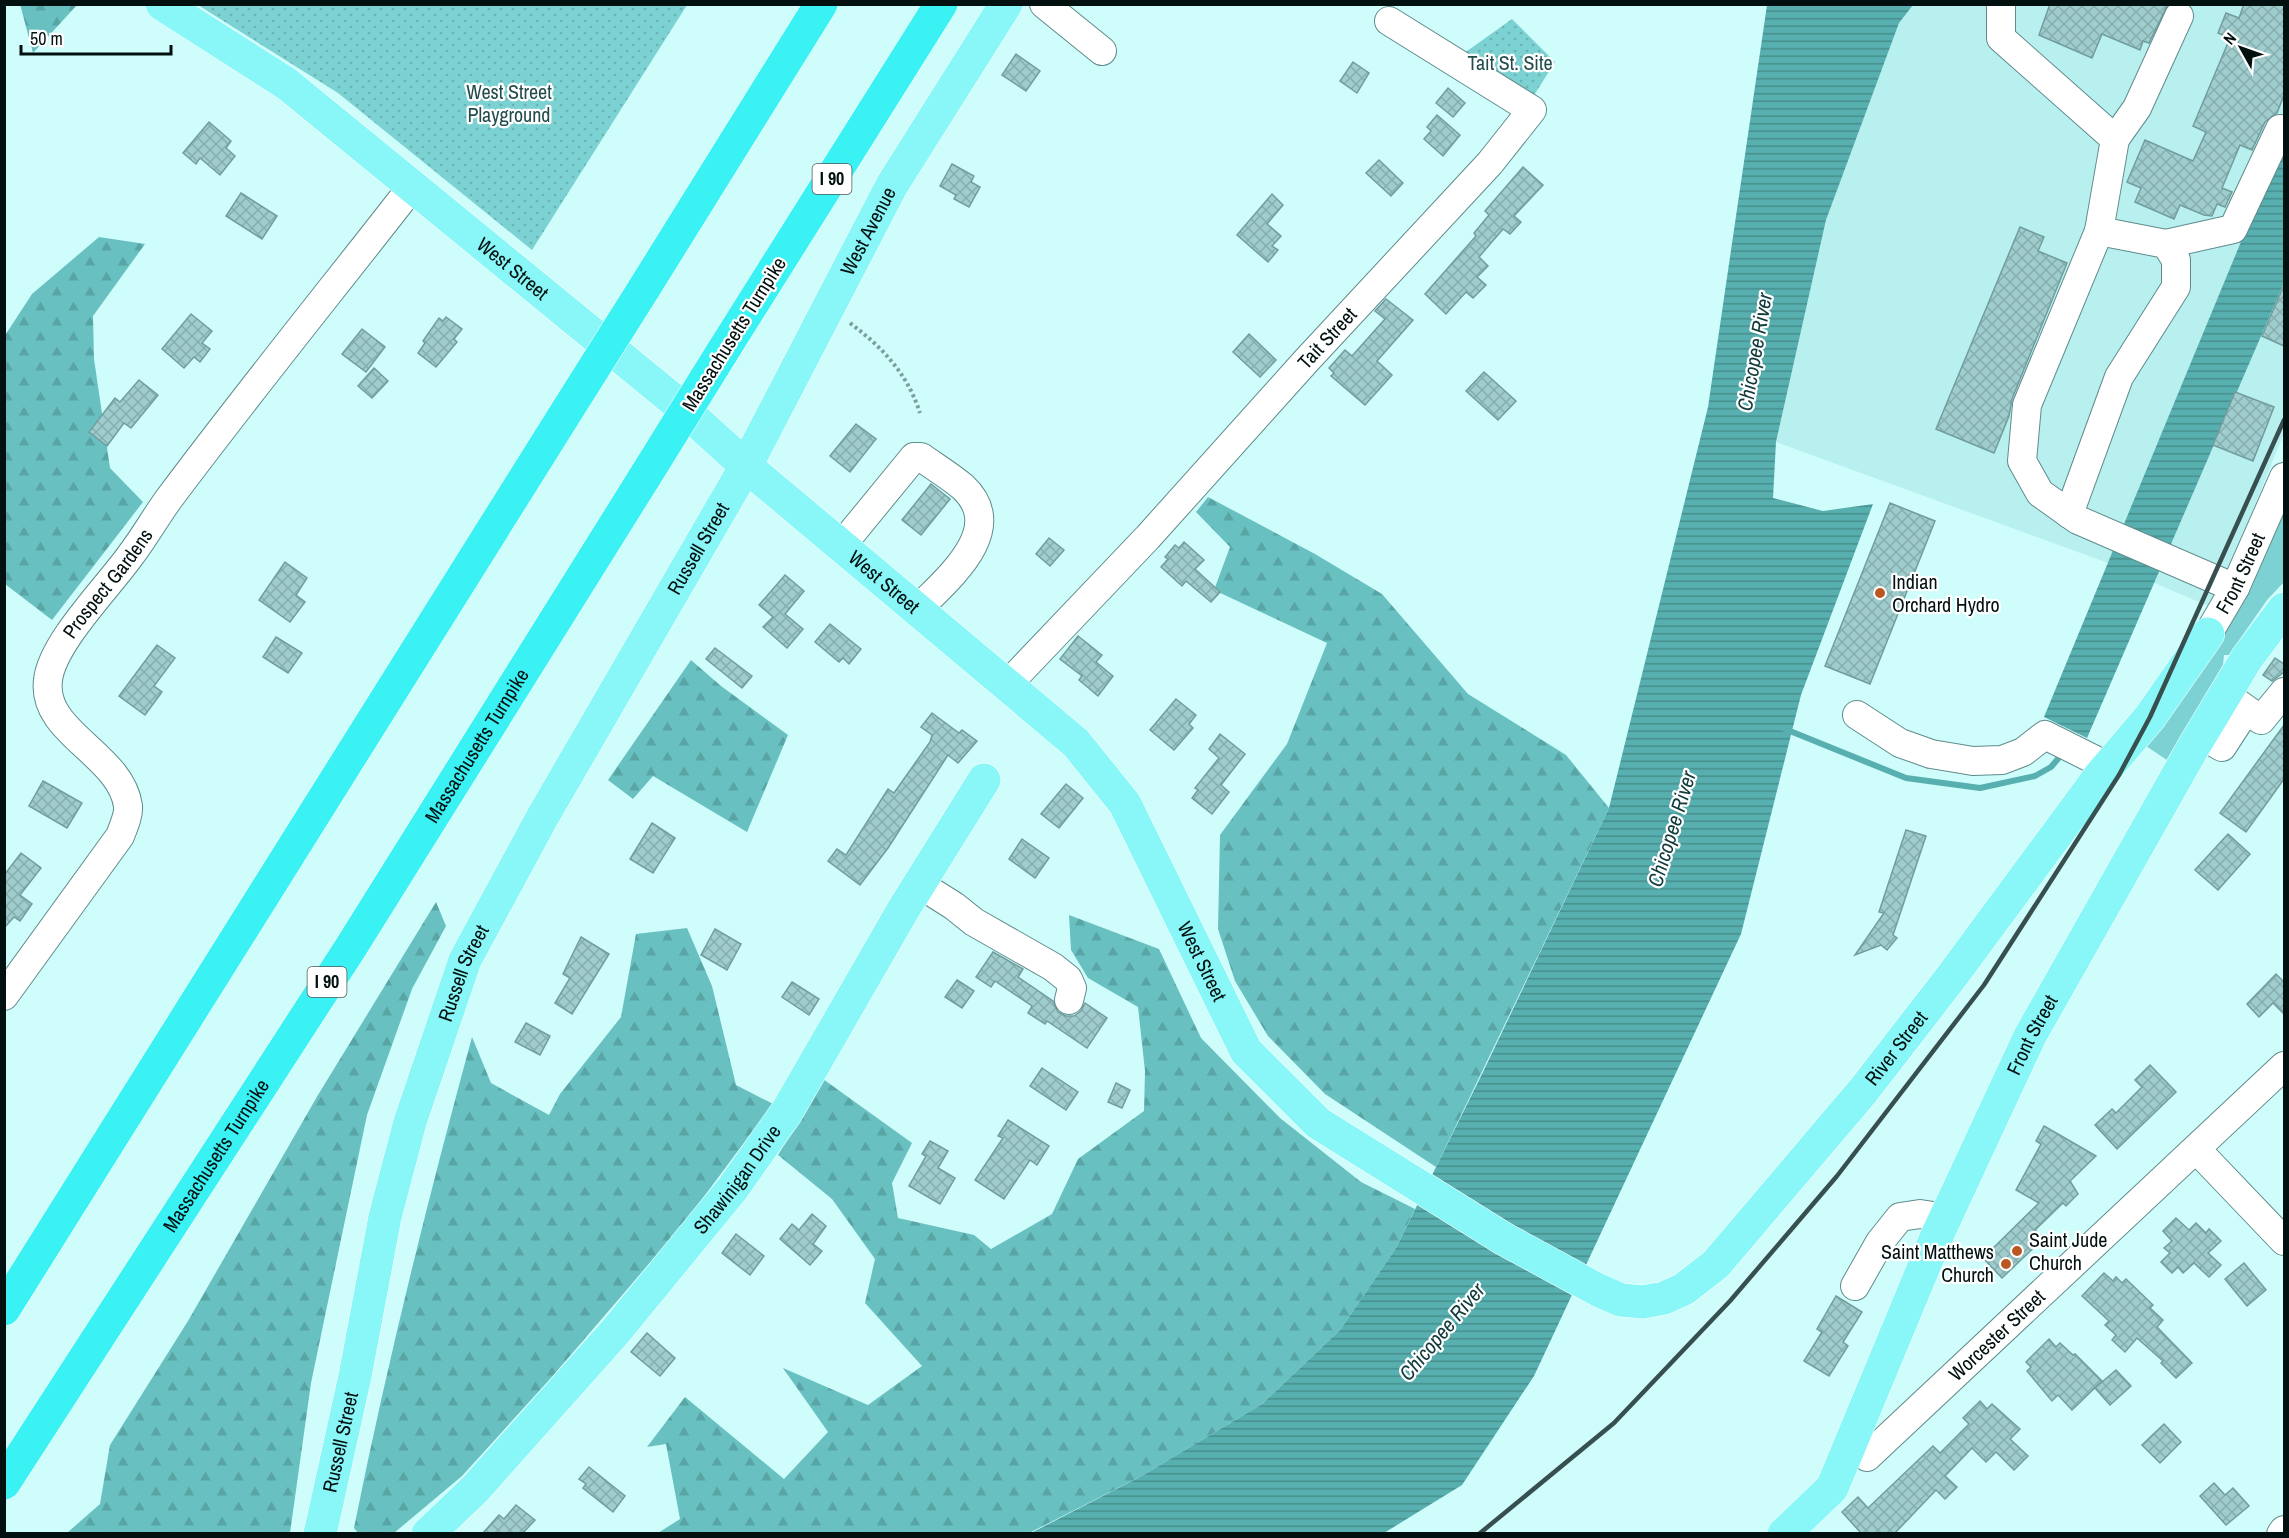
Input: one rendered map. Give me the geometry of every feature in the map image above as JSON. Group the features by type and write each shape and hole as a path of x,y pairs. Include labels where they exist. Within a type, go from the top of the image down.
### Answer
{"highway":[{"path":"4,1309 562,417 644,291 821,4"},
{"name":"Massachusetts Turnpike","path":"4,1483 351,947 941,4"}],"main road":[{"name":"West Street","path":"162,4 287,84 411,188 671,398 746,466 1076,743 1125,804 1246,1052 1318,1122 1504,1239"},
{"name":"West Avenue","path":"746,466 892,185 1006,4"},
{"name":"Russell Street","path":"320,1533 355,1376 386,1217 404,1143 465,960 543,816 746,466"},
{"name":"Front Street","path":"1784,1533 1832,1488 1946,1218 2030,1036 2201,735 2236,702 2247,658 2280,627"},
{"name":"River Street","path":"1504,1239 1586,1284 1622,1300 1653,1300 1684,1289 1716,1264 1863,1091 1952,976 2107,766 2150,717 2208,634"},
{"name":"Shawinigan Drive","path":"428,1533 475,1489 615,1332 733,1188 786,1113 919,884 984,780"}],"street":[{"path":"1044,4 1102,51"},
{"path":"2001,4 2001,38 2115,140"},
{"path":"2179,16 2137,108 2115,140 2099,231 2027,405 2022,461 2040,493 2069,514 2111,536 2235,588"},
{"name":"Tait Street","path":"1007,685 1148,537 1306,361 1490,163 1532,110 1389,21"},
{"path":"2099,231 2166,244 2233,229 2283,123"},
{"name":"Prospect Gardens","path":"4,996 120,836 128,807 120,783 95,753 58,720 50,702 47,680 57,654 168,501 411,188"},
{"path":"2069,514 2119,377 2176,287 2176,260 2166,244"},
{"path":"841,546 914,457 921,457 963,488 972,499 977,515 978,537 958,567 917,610"},
{"name":"Front Street","path":"2208,634 2235,588 2284,477"},
{"path":"2236,702 2261,720 2284,692"},
{"path":"1857,716 1900,743 1931,754 1972,761 2002,760 2023,752 2045,735 2107,766"},
{"path":"919,884 974,922 1068,978 1072,987 1069,1000"},
{"name":"Worcester Street","path":"1867,1457 2197,1150 2284,1065"},
{"path":"2197,1150 2284,1241"},
{"path":"1855,1286 1880,1242 1900,1217 1920,1214 1946,1218"},
{"path":"2281,1533 2284,1530"}],"path":[{"path":"828,309 862,332 902,372 913,391 920,412"}],"shaded area":[{"path":"1913,5 2284,5 2284,433 2213,608 2108,563 1776,442 1826,220 1899,23"}],"green space":[{"path":"20,4 77,4 77,5 33,53"},
{"name":"West Street Playground","path":"198,5 687,5 532,250 338,93"},
{"name":"Tait St. Site","path":"1512,19 1555,62 1521,116 1456,59"},
{"path":"99,237 145,244 93,316 94,359 110,468 143,502 52,620 5,584 4,337 32,294"},
{"path":"1208,497 1315,554 1382,594 1468,694 1566,755 1609,808 1436,1167 1325,1094 1268,1036 1235,981 1218,929 1220,835 1287,744 1327,643 1214,590 1230,547 1196,512"},
{"path":"2284,512 2284,582 2267,600 2229,655 2224,655 2223,665 2167,760 2140,742 2255,572"},
{"path":"691,660 721,686 788,735 747,832 653,776 633,799 608,780"},
{"path":"436,902 446,926 412,989 367,1115 311,1383 290,1533 67,1533 100,1504 110,1445 188,1321 318,1095"},
{"path":"1069,915 1159,949 1201,1038 1280,1118 1361,1182 1415,1209 1396,1248 1340,1330 1262,1404 1140,1477 1029,1533 658,1533 680,1519 666,1444 647,1447 685,1397 784,1479 828,1432 783,1368 868,1405 922,1366 865,1303 875,1259 832,1199 778,1155 823,1079 912,1143 892,1183 898,1218 974,1235 991,1249 1052,1214 1078,1159 1144,1111 1145,1071 1138,1007 1088,978 1071,950"},
{"path":"687,928 712,986 736,1085 773,1104 685,1222 551,1378 462,1476 394,1533 358,1533 354,1528 394,1343 472,1037 491,1083 549,1115 560,1094 621,1017 636,934"}],"water":[{"name":"Chicopee River","path":"1767,5 1913,5 1899,23 1826,220 1776,442 1773,498 1823,511 1873,504 1801,695 1741,934 1534,1376 1462,1485 1384,1533 1029,1534 1140,1477 1262,1404 1340,1330 1396,1248 1483,1072 1609,808 1708,407"},
{"path":"2284,138 2284,283 2087,738 2044,717"}],"building":[{"path":"2050,4 2168,4 2149,43 2143,41 2140,50 2102,34 2092,58 2039,35"},
{"path":"2244,4 2284,4 2284,95 2277,113 2265,122 2252,150 2240,145 2222,188 2232,192 2225,207 2217,204 2212,216 2180,205 2174,219 2135,202 2141,188 2127,182 2145,140 2193,161 2206,132 2193,126 2230,38 2218,33 2226,13 2239,18"},
{"path":"1016,54 1040,71 1026,91 1002,75"},
{"path":"1353,62 1369,73 1357,93 1340,81"},
{"path":"1448,88 1465,103 1453,117 1436,103"},
{"path":"1437,115 1460,135 1443,156 1424,139 1431,131 1427,127"},
{"path":"209,122 231,141 226,148 235,156 220,175 200,158 196,164 183,153"},
{"path":"1379,160 1403,183 1391,196 1366,173"},
{"path":"952,164 974,176 971,182 980,187 969,207 954,199 956,195 940,186"},
{"path":"1523,167 1543,185 1514,216 1521,222 1510,234 1503,229 1479,257 1488,266 1477,277 1486,285 1473,298 1466,292 1446,314 1425,294 1476,236 1474,233 1489,215 1485,211"},
{"path":"241,193 277,216 262,239 226,216"},
{"path":"1272,194 1283,205 1267,224 1281,236 1272,246 1278,250 1268,262 1237,235"},
{"path":"2020,227 2044,237 2038,251 2067,263 2012,399 2009,416 1994,453 1936,429"},
{"path":"2284,285 2284,346 2262,336"},
{"path":"1386,299 1413,320 1377,361 1392,375 1365,405 1331,376 1334,373 1329,368 1345,350 1352,356 1385,319 1375,311"},
{"path":"191,314 212,331 202,343 210,349 200,362 194,357 184,368 162,349"},
{"path":"446,317 462,329 454,339 457,342 436,367 418,353 425,343 423,341 439,318 443,321"},
{"path":"362,329 385,347 366,372 342,354"},
{"path":"1249,334 1276,360 1260,377 1233,352"},
{"path":"374,368 388,381 372,398 358,386"},
{"path":"1484,372 1516,401 1498,420 1466,391"},
{"path":"139,380 158,395 131,428 124,423 107,446 89,432 115,398 120,402"},
{"path":"2235,392 2274,407 2253,461 2213,445"},
{"path":"856,424 876,439 850,472 830,456"},
{"path":"931,484 950,499 921,535 902,520"},
{"name":"Indian Orchard Hydro","path":"1890,503 1935,521 1870,684 1825,666"},
{"path":"1049,538 1064,550 1050,566 1036,554"},
{"path":"1184,542 1204,560 1195,569 1220,592 1211,602 1186,581 1182,586 1161,567 1168,559 1165,557 1175,545 1179,548"},
{"path":"285,562 307,578 296,595 305,602 290,622 259,600"},
{"path":"785,575 804,591 785,614 803,629 787,648 763,627 773,617 759,605"},
{"path":"830,624 861,649 849,664 843,658 839,662 815,642"},
{"path":"1078,636 1102,655 1096,662 1113,676 1098,696 1079,680 1082,676 1060,659"},
{"path":"276,637 302,653 288,673 263,657"},
{"path":"157,645 175,658 154,686 162,692 145,715 119,696"},
{"path":"715,648 752,676 742,688 706,659"},
{"path":"2275,658 2284,664 2284,672 2272,681 2263,675"},
{"path":"1176,699 1196,715 1189,724 1193,728 1174,750 1150,730"},
{"path":"932,713 959,733 962,730 977,741 958,763 948,755 888,848 860,885 828,861 837,849 846,855 888,789 894,793 930,742 932,735 921,727"},
{"path":"2284,725 2284,779 2246,832 2220,813"},
{"path":"1220,734 1245,754 1221,785 1229,792 1212,814 1192,798 1198,790 1195,788 1219,758 1209,749"},
{"path":"43,781 82,803 67,828 29,806"},
{"path":"1066,784 1083,798 1059,828 1041,814"},
{"path":"652,823 675,838 653,873 630,859"},
{"path":"1906,830 1926,836 1893,935 1897,938 1887,950 1881,945 1855,955 1884,913 1879,912"},
{"path":"2228,834 2250,854 2218,890 2195,870"},
{"path":"1022,839 1049,858 1035,878 1009,859"},
{"path":"21,853 41,868 20,895 32,904 20,921 14,917 4,928 5,874"},
{"path":"715,929 741,944 727,970 701,955"},
{"path":"581,937 609,954 572,1014 555,1003 570,978 563,974"},
{"path":"993,952 1023,969 1018,977 1053,1001 1058,1012 1066,1016 1074,1016 1081,1011 1085,1003 1107,1018 1087,1048 1047,1021 1045,1024 1028,1013 1032,1006 995,981 991,987 976,977"},
{"path":"2276,974 2284,982 2284,1014 2273,1003 2259,1017 2247,1004"},
{"path":"957,980 974,991 962,1008 945,997"},
{"path":"792,982 819,999 809,1015 782,997"},
{"path":"526,1023 550,1036 540,1055 515,1042"},
{"path":"2150,1065 2176,1092 2117,1149 2095,1125 2112,1109 2116,1113 2142,1087 2135,1080"},
{"path":"1042,1068 1078,1092 1066,1110 1030,1086"},
{"path":"1116,1083 1130,1090 1122,1108 1108,1102"},
{"path":"1008,1120 1049,1146 1037,1165 1030,1160 1004,1199 975,1180 1003,1138 998,1136"},
{"path":"2044,1126 2096,1156 2070,1181 2078,1194 2066,1206 2063,1203 2035,1230 2044,1238 2002,1278 1983,1258 2039,1203 2016,1190 2041,1144 2036,1141"},
{"path":"930,1141 948,1151 938,1168 955,1178 940,1204 909,1186 926,1156 922,1154"},
{"path":"812,1214 826,1226 813,1244 822,1251 810,1265 780,1239 792,1224 799,1230"},
{"path":"2176,1218 2189,1230 2196,1223 2206,1233 2209,1229 2221,1241 2208,1253 2221,1265 2209,1277 2194,1263 2183,1273 2178,1267 2172,1273 2161,1262 2170,1253 2164,1248 2172,1241 2163,1231"},
{"path":"736,1234 764,1256 750,1275 722,1253"},
{"path":"2244,1263 2266,1290 2247,1306 2225,1279"},
{"path":"2104,1273 2113,1281 2116,1277 2122,1283 2126,1279 2153,1305 2150,1308 2163,1320 2157,1327 2192,1363 2176,1378 2161,1363 2163,1361 2137,1338 2125,1352 2112,1340 2116,1335 2105,1325 2109,1321 2082,1296"},
{"path":"1836,1296 1862,1312 1843,1342 1848,1346 1829,1376 1804,1361 1822,1332 1817,1329"},
{"path":"647,1333 675,1358 660,1376 631,1352"},
{"path":"2049,1339 2056,1347 2060,1343 2073,1355 2075,1354 2102,1381 2072,1410 2058,1395 2052,1401 2027,1371 2031,1367 2026,1362"},
{"path":"2116,1370 2131,1386 2110,1405 2095,1388"},
{"path":"1980,1401 1987,1409 1992,1404 2020,1429 2010,1439 2028,1456 2014,1470 1996,1452 1986,1462 1972,1448 1945,1476 1957,1487 1945,1499 1936,1490 1895,1533 1861,1533 1842,1512 1858,1497 1868,1508 1933,1446 1940,1453 1969,1424 1963,1418"},
{"path":"2164,1424 2181,1442 2160,1463 2142,1445"},
{"path":"589,1467 625,1496 613,1512 583,1488 586,1484 579,1479"},
{"path":"2214,1483 2225,1495 2233,1488 2249,1506 2226,1525 2200,1496"},
{"path":"516,1505 535,1520 523,1533 483,1533 499,1515 504,1519"}],"waterway":[{"path":"1785,729 1906,778 1980,788 2035,776 2051,767 2063,753"}],"railway":[{"path":"1479,1534 1614,1423 1730,1301 1837,1176 1984,985 2119,775 2150,717 2284,420"}],"place":[{"name":"Indian Orchard Hydro","path":"1880,593"},
{"name":"Saint Jude Church","path":"2017,1251"},
{"name":"Saint Matthews Church","path":"2006,1264"}]}
